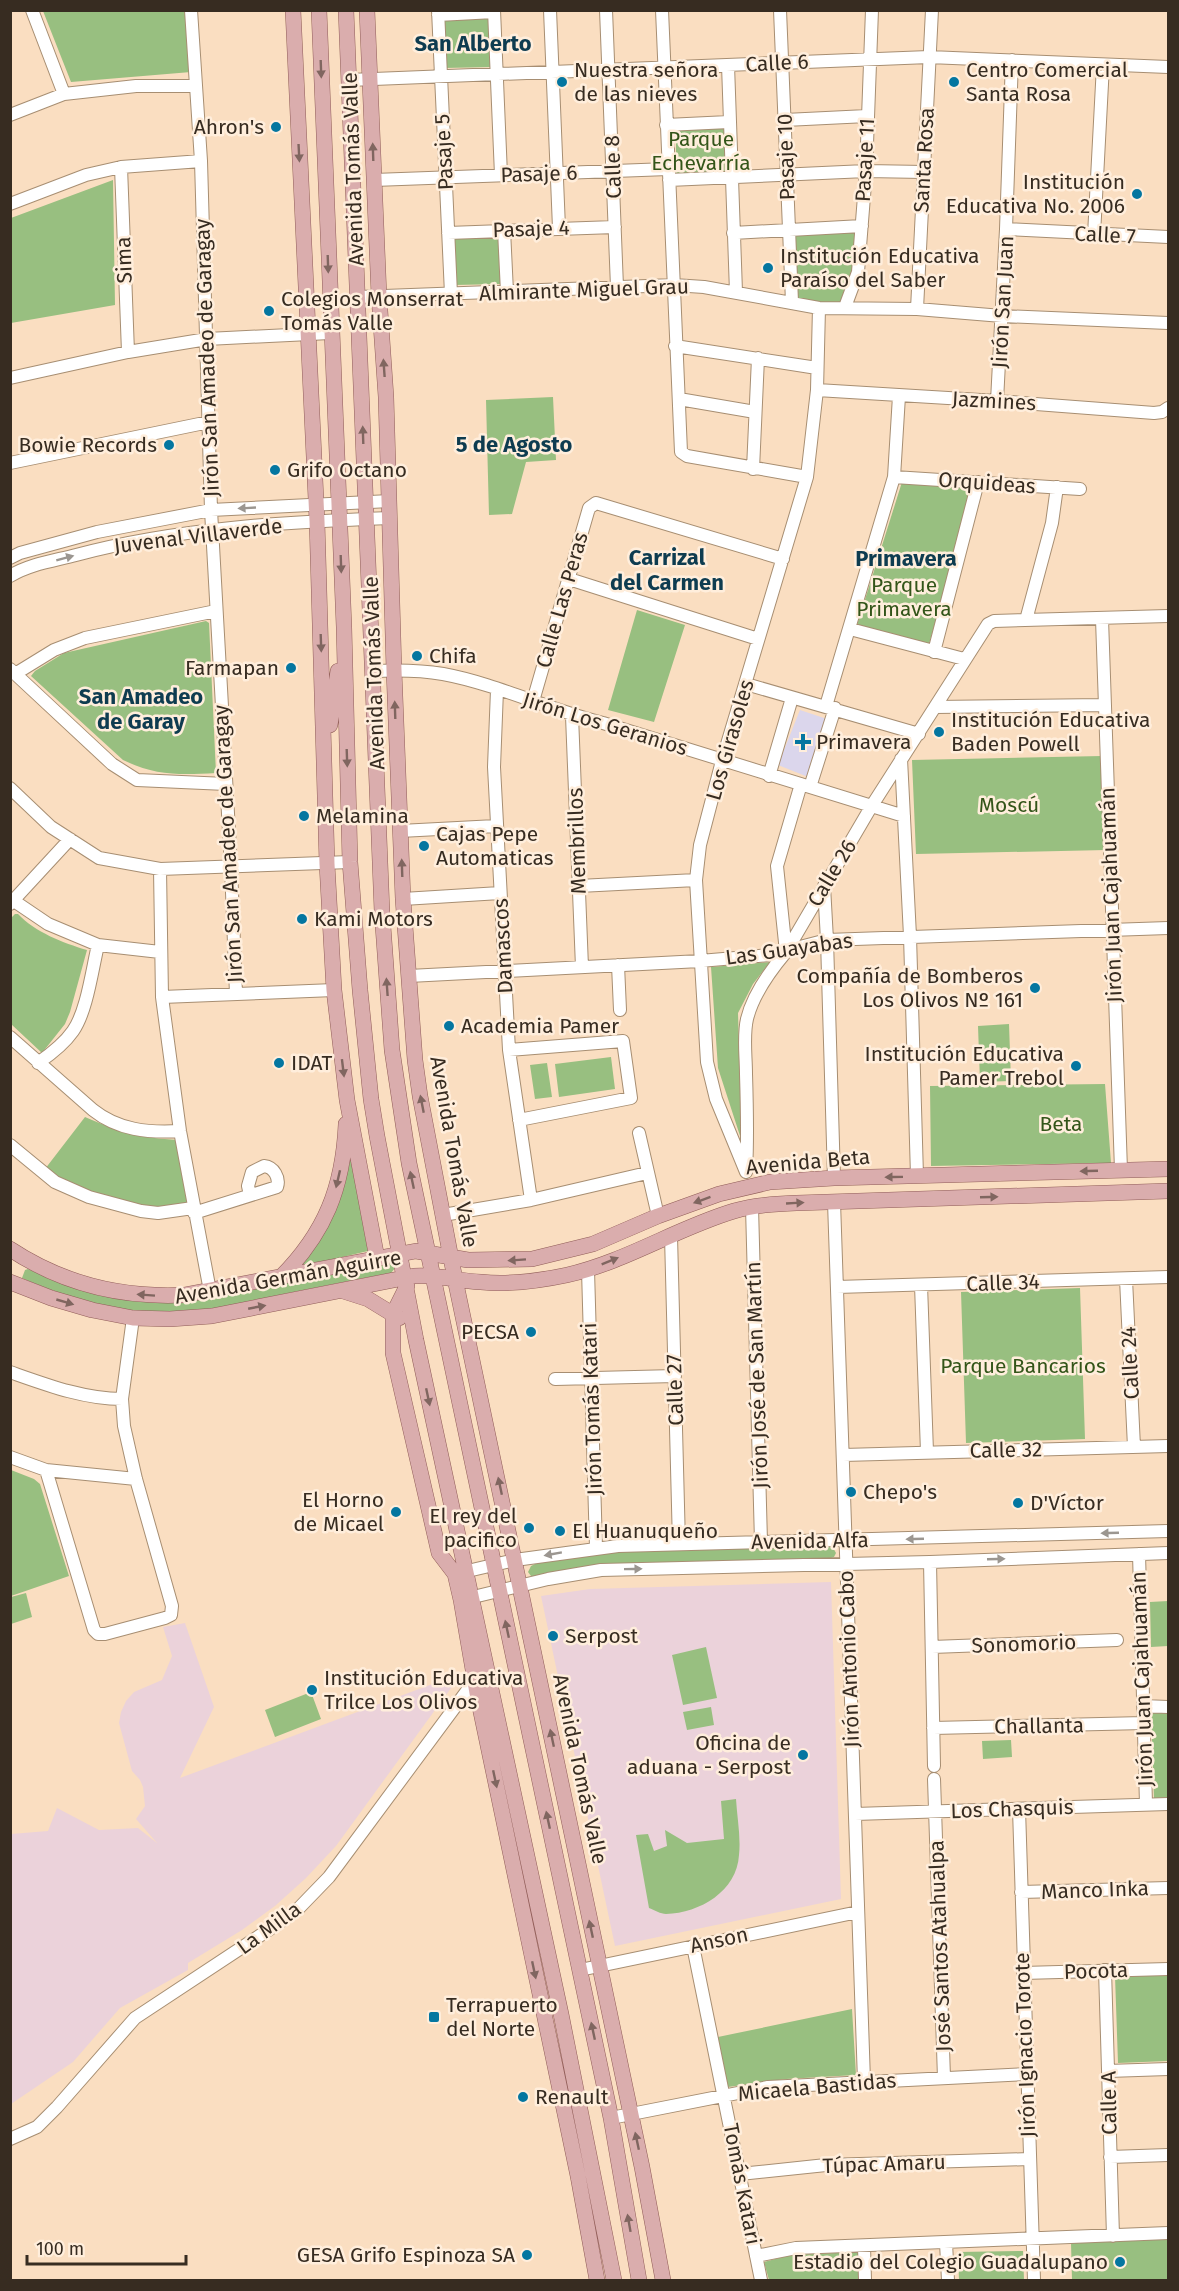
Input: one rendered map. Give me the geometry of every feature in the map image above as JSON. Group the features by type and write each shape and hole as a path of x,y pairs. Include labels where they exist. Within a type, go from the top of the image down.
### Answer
{"main road":[{"path":"293,10 317,505 327,864 334,990 347,1100 377,1258"},
{"name":"Avenida Tomás Valle","path":"319,10 330,333 344,627 350,862 361,1001 373,1108 416,1340 443,1468 529,1944 584,2204 597,2280"},
{"name":"Avenida Tomás Valle","path":"346,10 382,912 392,1050 409,1163 611,2118 639,2280"},
{"name":"Avenida Tomás Valle","path":"367,10 379,296 386,397 403,899 411,1015 420,1096 456,1279 631,2113 663,2280"},
{"path":"362,398 386,397"},
{"path":"314,440 334,412"},
{"path":"324,768 344,627"},
{"path":"280,1278 299,1258 325,1218 339,1180 346,1131 347,1100"},
{"name":"Avenida Beta","path":"428,1251 452,1258 489,1261 532,1259 593,1244 658,1216 719,1194 749,1178 784,1181 1168,1169"},
{"path":"1026,1173 1027,1195"},
{"name":"Avenida Beta","path":"434,1274 456,1279 506,1283 539,1280 588,1269 734,1211 752,1207 797,1203 1168,1191"},
{"name":"Avenida Germán Aguirre","path":"10,1249 37,1267 105,1290 164,1296 210,1291 400,1253 428,1251"},
{"path":"10,1281 24,1258"},
{"name":"Avenida Germán Aguirre","path":"10,1281 51,1298 92,1310 133,1318 170,1319 212,1316 340,1290 406,1282 434,1274"},
{"name":"Avenida Tomás Valle","path":"406,1282 393,1314 393,1353 439,1553 460,1572"},
{"path":"340,1290 369,1299 393,1314 404,1323 416,1340"},
{"path":"421,1475 443,1468"},
{"name":"Avenida Tomás Valle","path":"481,1678 526,1848 614,2280"},
{"path":"526,1848 552,1842"},
{"path":"529,1944 572,1935"},
{"path":"584,2204 593,2170"}],"street":[{"path":"32,10 64,94"},
{"name":"Jirón San Amadeo de Garagay","path":"191,10 201,162 211,510 236,994"},
{"path":"550,10 560,228"},
{"name":"Calle 8","path":"606,10 616,287"},
{"path":"662,10 681,452 683,455 753,469 807,477"},
{"name":"Pasaje 10","path":"780,10 792,303"},
{"name":"Pasaje 11","path":"845,307 858,272 866,171 872,10"},
{"name":"Santa Rosa","path":"917,309 932,10"},
{"path":"438,13 494,11 501,175"},
{"name":"Pasaje 5","path":"438,13 451,294"},
{"name":"Calle 6","path":"349,80 929,57 1168,67"},
{"name":"Jirón San Juan","path":"997,401 1012,60"},
{"path":"728,65 736,292"},
{"path":"1094,234 1103,65"},
{"path":"10,115 64,94 136,86 195,86"},
{"path":"785,120 867,116"},
{"path":"666,125 729,122"},
{"path":"10,204 86,175 121,167 201,162"},
{"name":"Sima","path":"121,167 128,352"},
{"name":"Pasaje 6","path":"374,180 613,171 732,178 866,171 924,172"},
{"path":"733,233 862,226"},
{"name":"Pasaje 4","path":"448,232 615,227"},
{"name":"Calle 7","path":"1006,228 1168,237"},
{"path":"504,230 507,292"},
{"name":"Almirante Miguel Grau","path":"358,297 674,285 736,292 819,308 917,309 1002,316 1168,323"},
{"name":"Los Girasoles","path":"749,1178 732,1142 711,1080 706,1051 696,880 700,845 722,761 807,477 817,390 819,308"},
{"path":"10,378 128,352 207,339 330,333"},
{"path":"675,346 817,368"},
{"path":"753,469 758,358"},
{"name":"Jazmines","path":"817,390 1154,412 1162,412 1168,408"},
{"path":"786,952 777,866 830,707 894,477 899,396"},
{"path":"679,399 754,412"},
{"path":"10,463 209,422"},
{"name":"Orquideas","path":"894,477 1080,489"},
{"path":"934,652 978,482"},
{"path":"1057,487 1052,523 1026,620 1168,616"},
{"name":"Juvenal Villaverde","path":"10,558 20,553 97,532 211,510 390,501"},
{"name":"Calle Las Peras","path":"533,702 589,508 596,503 783,559"},
{"name":"Juvenal Villaverde","path":"10,576 23,569 99,549 212,530 317,521 390,518"},
{"path":"569,579 758,639"},
{"path":"216,611 85,638 54,650 13,671 112,764 137,780 226,784"},
{"name":"Jirón Juan Cajahuamán","path":"1102,619 1121,1170"},
{"name":"Calle 26","path":"749,1178 746,1021 759,990 786,952 871,807 988,624 994,621 1026,620"},
{"path":"850,629 964,659"},
{"name":"Jirón Los Geranios","path":"373,671 394,670 441,674 904,816"},
{"path":"746,684 919,734"},
{"name":"Damascos","path":"497,690 494,735 496,826 509,1050 531,1200"},
{"path":"769,776 792,698"},
{"path":"935,707 1105,705"},
{"name":"Membrillos","path":"573,716 582,967"},
{"path":"902,759 917,1176"},
{"path":"11,790 51,827 99,858 160,869 350,862"},
{"path":"400,831 496,826"},
{"path":"70,839 12,903 48,924 98,945 160,952"},
{"path":"160,869 162,997 180,1131 210,1291"},
{"path":"579,886 696,880"},
{"path":"824,885 834,1178"},
{"path":"403,899 500,893"},
{"name":"Las Guayabas","path":"409,976 700,961 786,952 827,940 1168,928"},
{"path":"38,1063 56,1050 74,1030 83,1005 98,945"},
{"path":"618,965 620,1010"},
{"path":"162,997 334,990"},
{"path":"10,1037 93,1110 113,1123 144,1131 180,1131"},
{"path":"509,1050 623,1041 631,1098 519,1120"},
{"path":"639,1132 658,1216"},
{"path":"10,1145 56,1182 89,1197 141,1211 158,1213 194,1210 250,1195"},
{"path":"443,1215 531,1200 647,1173"},
{"name":"Jirón Antonio Cabo","path":"834,1202 864,2081"},
{"name":"Jirón José de San Martín","path":"752,1207 761,1542"},
{"name":"Calle 27","path":"671,1236 679,1544"},
{"name":"Jirón Tomás Katari","path":"588,1269 596,1548"},
{"name":"Calle 34","path":"837,1287 1168,1277"},
{"name":"Calle 24","path":"1126,1279 1134,1448"},
{"path":"921,1285 927,1452"},
{"path":"46,1470 94,1630 98,1634 105,1634 171,1615 172,1606 127,1443 123,1399 133,1318"},
{"path":"10,1372 83,1395 123,1399"},
{"path":"555,1378 675,1377"},
{"name":"Calle 32","path":"843,1455 1168,1446"},
{"path":"10,1457 46,1470 136,1479"},
{"name":"Avenida Alfa","path":"460,1572 515,1560 596,1548 1168,1531"},
{"name":"Avenida Alfa","path":"467,1599 601,1570 845,1565 1168,1553"},
{"name":"Jirón Juan Cajahuamán","path":"1139,1554 1146,1804"},
{"path":"930,1562 934,1766"},
{"name":"Sonomorio","path":"932,1647 1117,1640"},
{"name":"La Milla","path":"10,2139 37,2127 135,2018 299,1908 341,1860 481,1678"},
{"path":"1143,1706 1168,1707"},
{"name":"Challanta","path":"933,1728 1144,1723"},
{"name":"José Santos Atahualpa","path":"934,1779 944,2078"},
{"name":"Los Chasquis","path":"855,1814 1168,1804"},
{"name":"Jirón Ignacio Torote","path":"1019,1809 1034,2280"},
{"name":"Manco Inka","path":"1021,1893 1168,1888"},
{"name":"Anson","path":"580,1970 858,1912"},
{"name":"Tomás Katari","path":"693,1946 761,2280"},
{"name":"Pocota","path":"1023,1973 1168,1969"},
{"name":"Calle A","path":"1105,1970 1113,2236"},
{"path":"1108,2070 1168,2069"},
{"name":"Micaela Bastidas","path":"611,2118 768,2087 1026,2074"},
{"path":"1110,2157 1168,2155"},
{"name":"Túpac Amaru","path":"740,2174 826,2165 1029,2159"},
{"path":"756,2256 796,2248 1168,2233"},
{"path":"946,2243 948,2280"},
{"path":"864,2246 865,2280"}],"shaded area":[{"name":"Primavera","path":"800,710 827,719 808,777 778,765"},
{"path":"831,1582 841,1899 615,1946 541,1596 590,1589"},
{"path":"185,1623 214,1707 180,1778 462,1673 336,1846 306,1878 275,1906 242,1930 188,1963 188,1970 120,2008 73,2062 11,2104 11,1834 48,1831 57,1808 99,1830 138,1828 157,1843 136,1819 145,1806 143,1787 132,1771 119,1723 126,1701 134,1692 162,1680 172,1656 163,1627"}],"green space":[{"path":"43,11 187,11 191,72 71,82"},
{"path":"491,18 492,67 444,68 443,20"},
{"name":"Parque Echevarría","path":"724,128 727,173 676,175 676,130"},
{"path":"113,180 115,305 11,323 11,218"},
{"path":"793,233 859,233 857,262 843,304 795,300"},
{"path":"500,237 502,284 455,285 452,238"},
{"path":"553,397 556,460 526,462 512,514 489,515 486,400"},
{"name":"Parque Primavera","path":"902,482 970,487 964,520 929,644 857,625"},
{"path":"637,610 685,625 654,722 608,710"},
{"path":"206,621 209,623 216,773 157,772 123,760 31,676 35,671 64,653"},
{"name":"Moscú","path":"1102,756 1106,850 916,854 912,760"},
{"path":"15,914 50,936 87,950 65,1024 42,1053 11,1024 10,919"},
{"path":"770,962 753,984 738,1013 742,1142 718,1068 711,967"},
{"path":"1009,1024 1011,1081 980,1082 978,1026"},
{"path":"611,1057 615,1089 559,1097 555,1064"},
{"path":"547,1063 552,1097 535,1099 530,1065"},
{"name":"Beta","path":"1105,1084 1111,1163 931,1166 930,1086"},
{"path":"85,1117 131,1133 178,1140 189,1208 143,1208 72,1187 45,1169"},
{"path":"351,1151 368,1251 300,1267"},
{"path":"395,1263 396,1267 391,1273 219,1308 178,1313 138,1311 98,1304 59,1293 22,1278 25,1270 28,1269 54,1280 178,1302 223,1296 306,1277"},
{"name":"Parque Bancarios","path":"1080,1288 1085,1439 966,1443 961,1292"},
{"path":"11,1470 34,1479 40,1484 69,1576 11,1596"},
{"path":"832,1546 836,1553 834,1557 828,1559 538,1576 531,1576 528,1572 531,1566 537,1563 596,1552"},
{"path":"26,1593 32,1617 11,1624 11,1597"},
{"path":"1168,1601 1168,1646 1151,1647 1150,1602"},
{"path":"706,1647 717,1698 683,1705 672,1655"},
{"path":"311,1692 321,1719 275,1737 265,1710"},
{"path":"711,1707 714,1725 687,1730 683,1712"},
{"path":"1168,1710 1168,1798 1154,1799 1151,1711"},
{"path":"1011,1740 1012,1757 983,1759 982,1741"},
{"path":"736,1799 739,1855 732,1879 714,1898 691,1909 664,1914 649,1908 636,1835 648,1834 654,1851 667,1846 665,1830 687,1843 724,1839 721,1801"},
{"path":"1115,1976 1168,1976 1168,2061 1118,2063"},
{"path":"852,2009 856,2075 786,2079 728,2087 718,2037"},
{"name":"Estadio del Colegio Guadalupano","path":"1168,2238 1168,2280 1072,2280 1071,2243"},
{"path":"1023,2251 1024,2280 959,2280 958,2252"},
{"path":"858,2252 859,2280 769,2280 764,2262 790,2255"}],"place":[{"name":"Nuestra señora de las nieves","path":"562,82"},
{"name":"Centro Comercial Santa Rosa","path":"954,82"},
{"name":"Ahron's","path":"276,127"},
{"name":"Institución Educativa No. 2006","path":"1137,194"},
{"name":"Institución Educativa Paraíso del Saber","path":"768,268"},
{"name":"Colegios Monserrat Tomás Valle","path":"269,311"},
{"name":"Bowie Records","path":"169,445"},
{"name":"Grifo Octano","path":"275,470"},
{"name":"Chifa","path":"417,656"},
{"name":"Farmapan","path":"291,668"},
{"name":"Institución Educativa Baden Powell","path":"939,732"},
{"name":"Primavera","path":"803,742"},
{"name":"Melamina","path":"304,816"},
{"name":"Cajas Pepe Automaticas","path":"424,846"},
{"name":"Kami Motors","path":"302,919"},
{"name":"Compañía de Bomberos Los Olivos Nº 161","path":"1035,988"},
{"name":"Academia Pamer","path":"449,1026"},
{"name":"IDAT","path":"279,1063"},
{"name":"Institución Educativa Pamer Trebol","path":"1076,1066"},
{"name":"PECSA","path":"531,1332"},
{"name":"Chepo's","path":"851,1492"},
{"name":"D'Víctor","path":"1018,1503"},
{"name":"El Horno de Micael","path":"396,1512"},
{"name":"El rey del pacifico","path":"529,1528"},
{"name":"El Huanuqueño","path":"560,1531"},
{"name":"Serpost","path":"553,1636"},
{"name":"Institución Educativa Trilce Los Olivos","path":"312,1690"},
{"name":"Oficina de aduana - Serpost","path":"803,1755"},
{"name":"Terrapuerto del Norte","path":"434,2017"},
{"name":"Renault","path":"523,2097"},
{"name":"GESA Grifo Espinoza SA","path":"527,2255"},
{"name":"Estadio del Colegio Guadalupano","path":"1120,2262"}],"district":[{"name":"San Alberto","path":"473,43"},
{"name":"5 de Agosto","path":"514,444"},
{"name":"Primavera","path":"906,558"},
{"name":"Carrizal del Carmen","path":"667,570"},
{"name":"San Amadeo de Garay","path":"141,708"}]}
